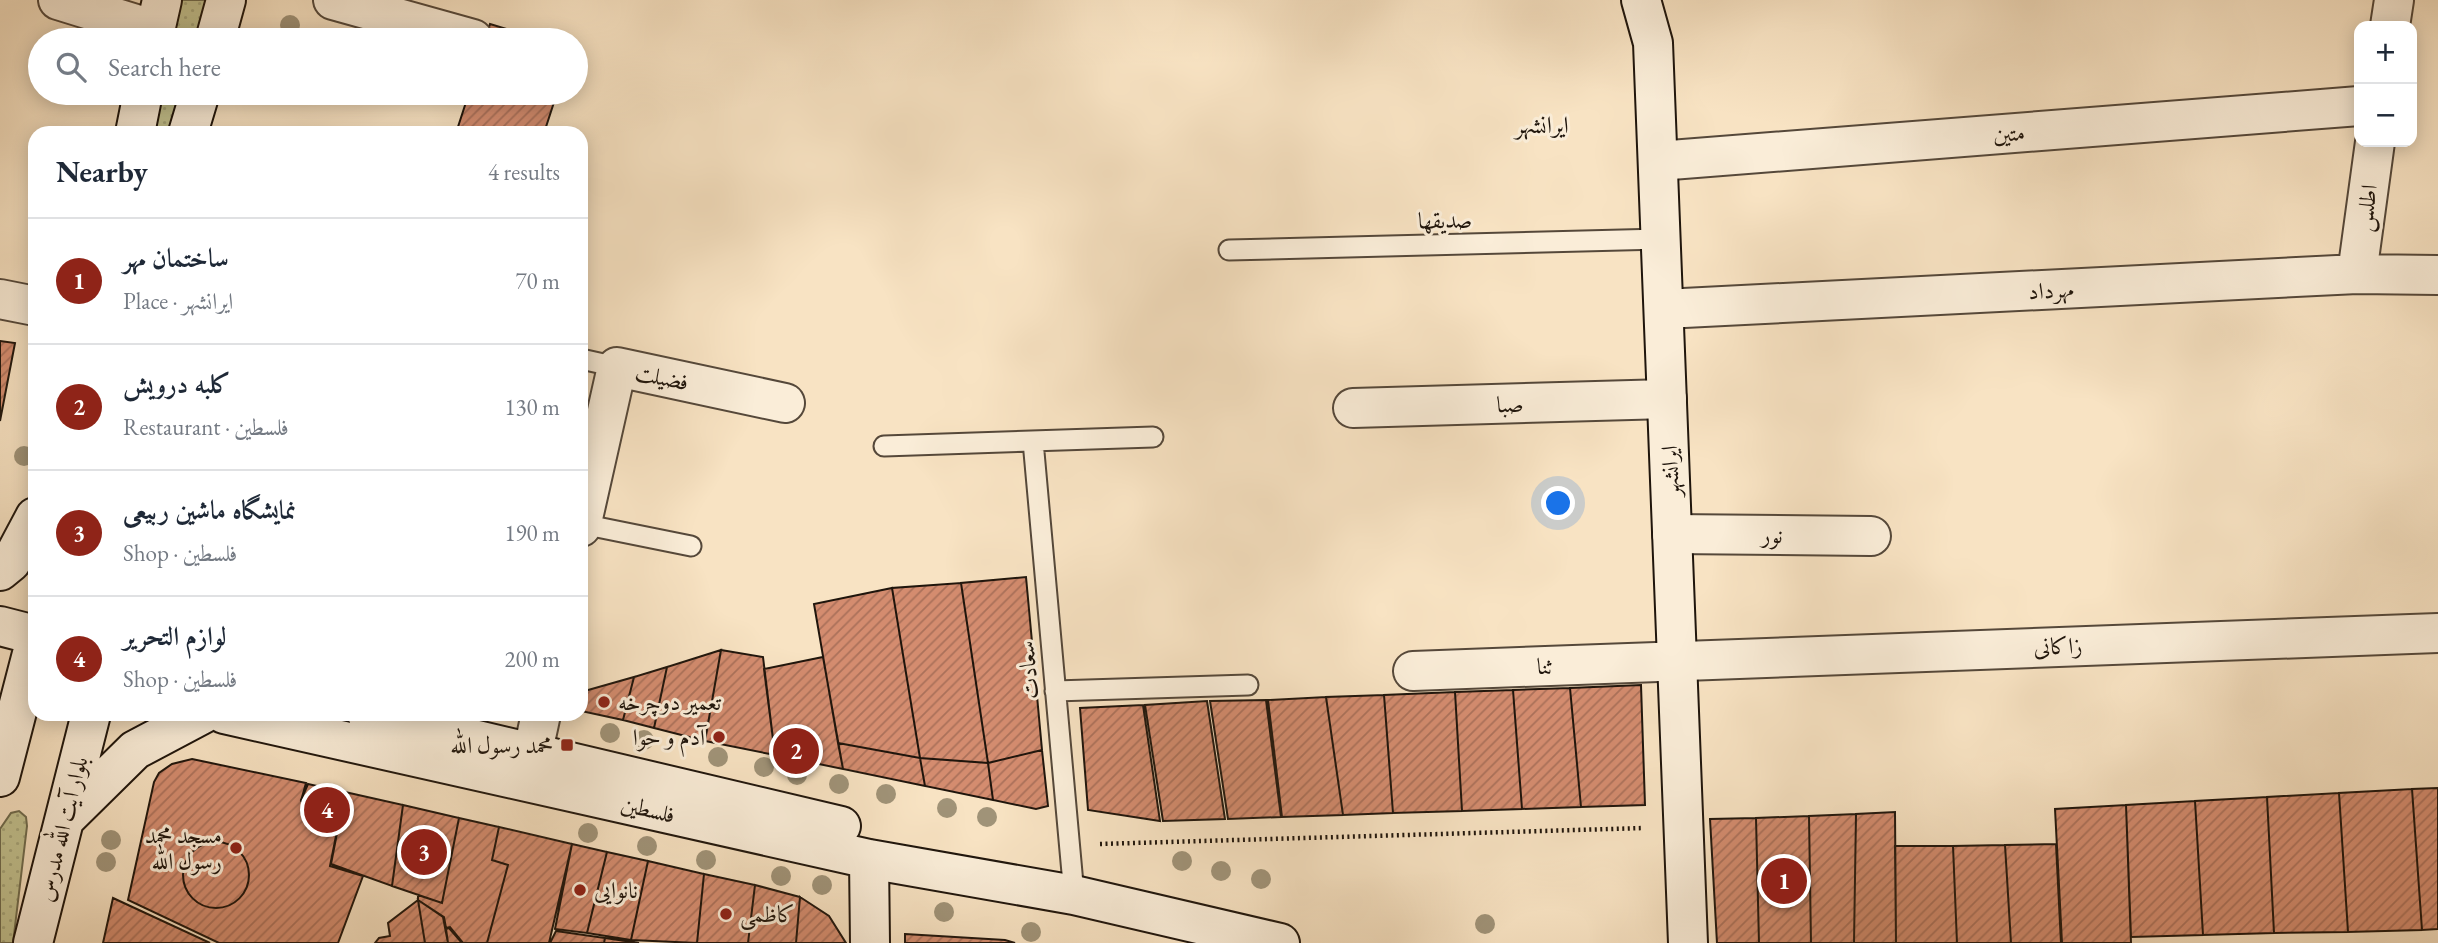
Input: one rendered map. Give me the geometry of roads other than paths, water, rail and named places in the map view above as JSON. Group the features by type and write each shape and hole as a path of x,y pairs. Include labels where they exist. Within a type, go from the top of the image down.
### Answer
{"street":[{"path":"58,0 158,22"},
{"path":"220,28 226,0"},
{"path":"333,0 434,28"},
{"name":"ایرانشهر","path":"1641,0 1653,43 1688,943"},
{"path":"2391,21 2394,0"},
{"path":"136,126 141,105"},
{"path":"149,126 152,105"},
{"path":"190,126 196,105"},
{"path":"203,126 207,105"},
{"name":"متین","path":"1658,161 2354,106"},
{"name":"اطلس","path":"2357,274 2374,147"},
{"name":"مهرداد","path":"1664,309 2357,274 2438,275"},
{"path":"0,299 28,305"},
{"name":"فضیلت","path":"588,463 599,363 785,403"},
{"name":"صبا","path":"1353,408 1668,400"},
{"path":"0,571 11,562 28,530"},
{"name":"نور","path":"1672,534 1871,536"},
{"path":"0,626 28,633"},
{"name":"زاکانی","path":"1677,660 2438,633"},
{"name":"ثنا","path":"1413,671 1677,660"},
{"path":"0,777 26,674"},
{"path":"12,943 63,721"},
{"name":"بلوار آیت الله مدرس","path":"33,943 89,721"},
{"path":"67,817 135,750 190,721"},
{"name":"فلسطین","path":"255,721 869,859 1074,895 1280,943"},
{"name":"فلسطین","path":"398,721 885,836 1074,895"},
{"path":"533,751 539,721"},
{"path":"869,859 870,943"}],"lane":[{"name":"صدیقها","path":"1229,250 1661,239"},
{"path":"884,446 1153,437"},
{"name":"سعادت","path":"1033,441 1074,895"},
{"path":"588,527 691,546"},
{"path":"1055,691 1248,685"}],"place":[{"name":"تعمیر دوچرخه","path":"604,702"},
{"name":"آدم و حوا","path":"719,737"},
{"name":"محمد رسول الله","path":"567,745"},
{"name":"کلبه درویش","path":"796,751"},
{"name":"لوازم التحریر","path":"327,810"},
{"name":"مسجد محمد رسول الله","path":"236,848"},
{"name":"نمایشگاه ماشین ربیعی","path":"424,852"},
{"name":"ساختمان مهر","path":"1784,881"},
{"name":"نانوایی","path":"580,890"},
{"name":"کاظمی","path":"726,914"}],"district":[{"name":"ایرانشهر","path":"1542,124"}]}
